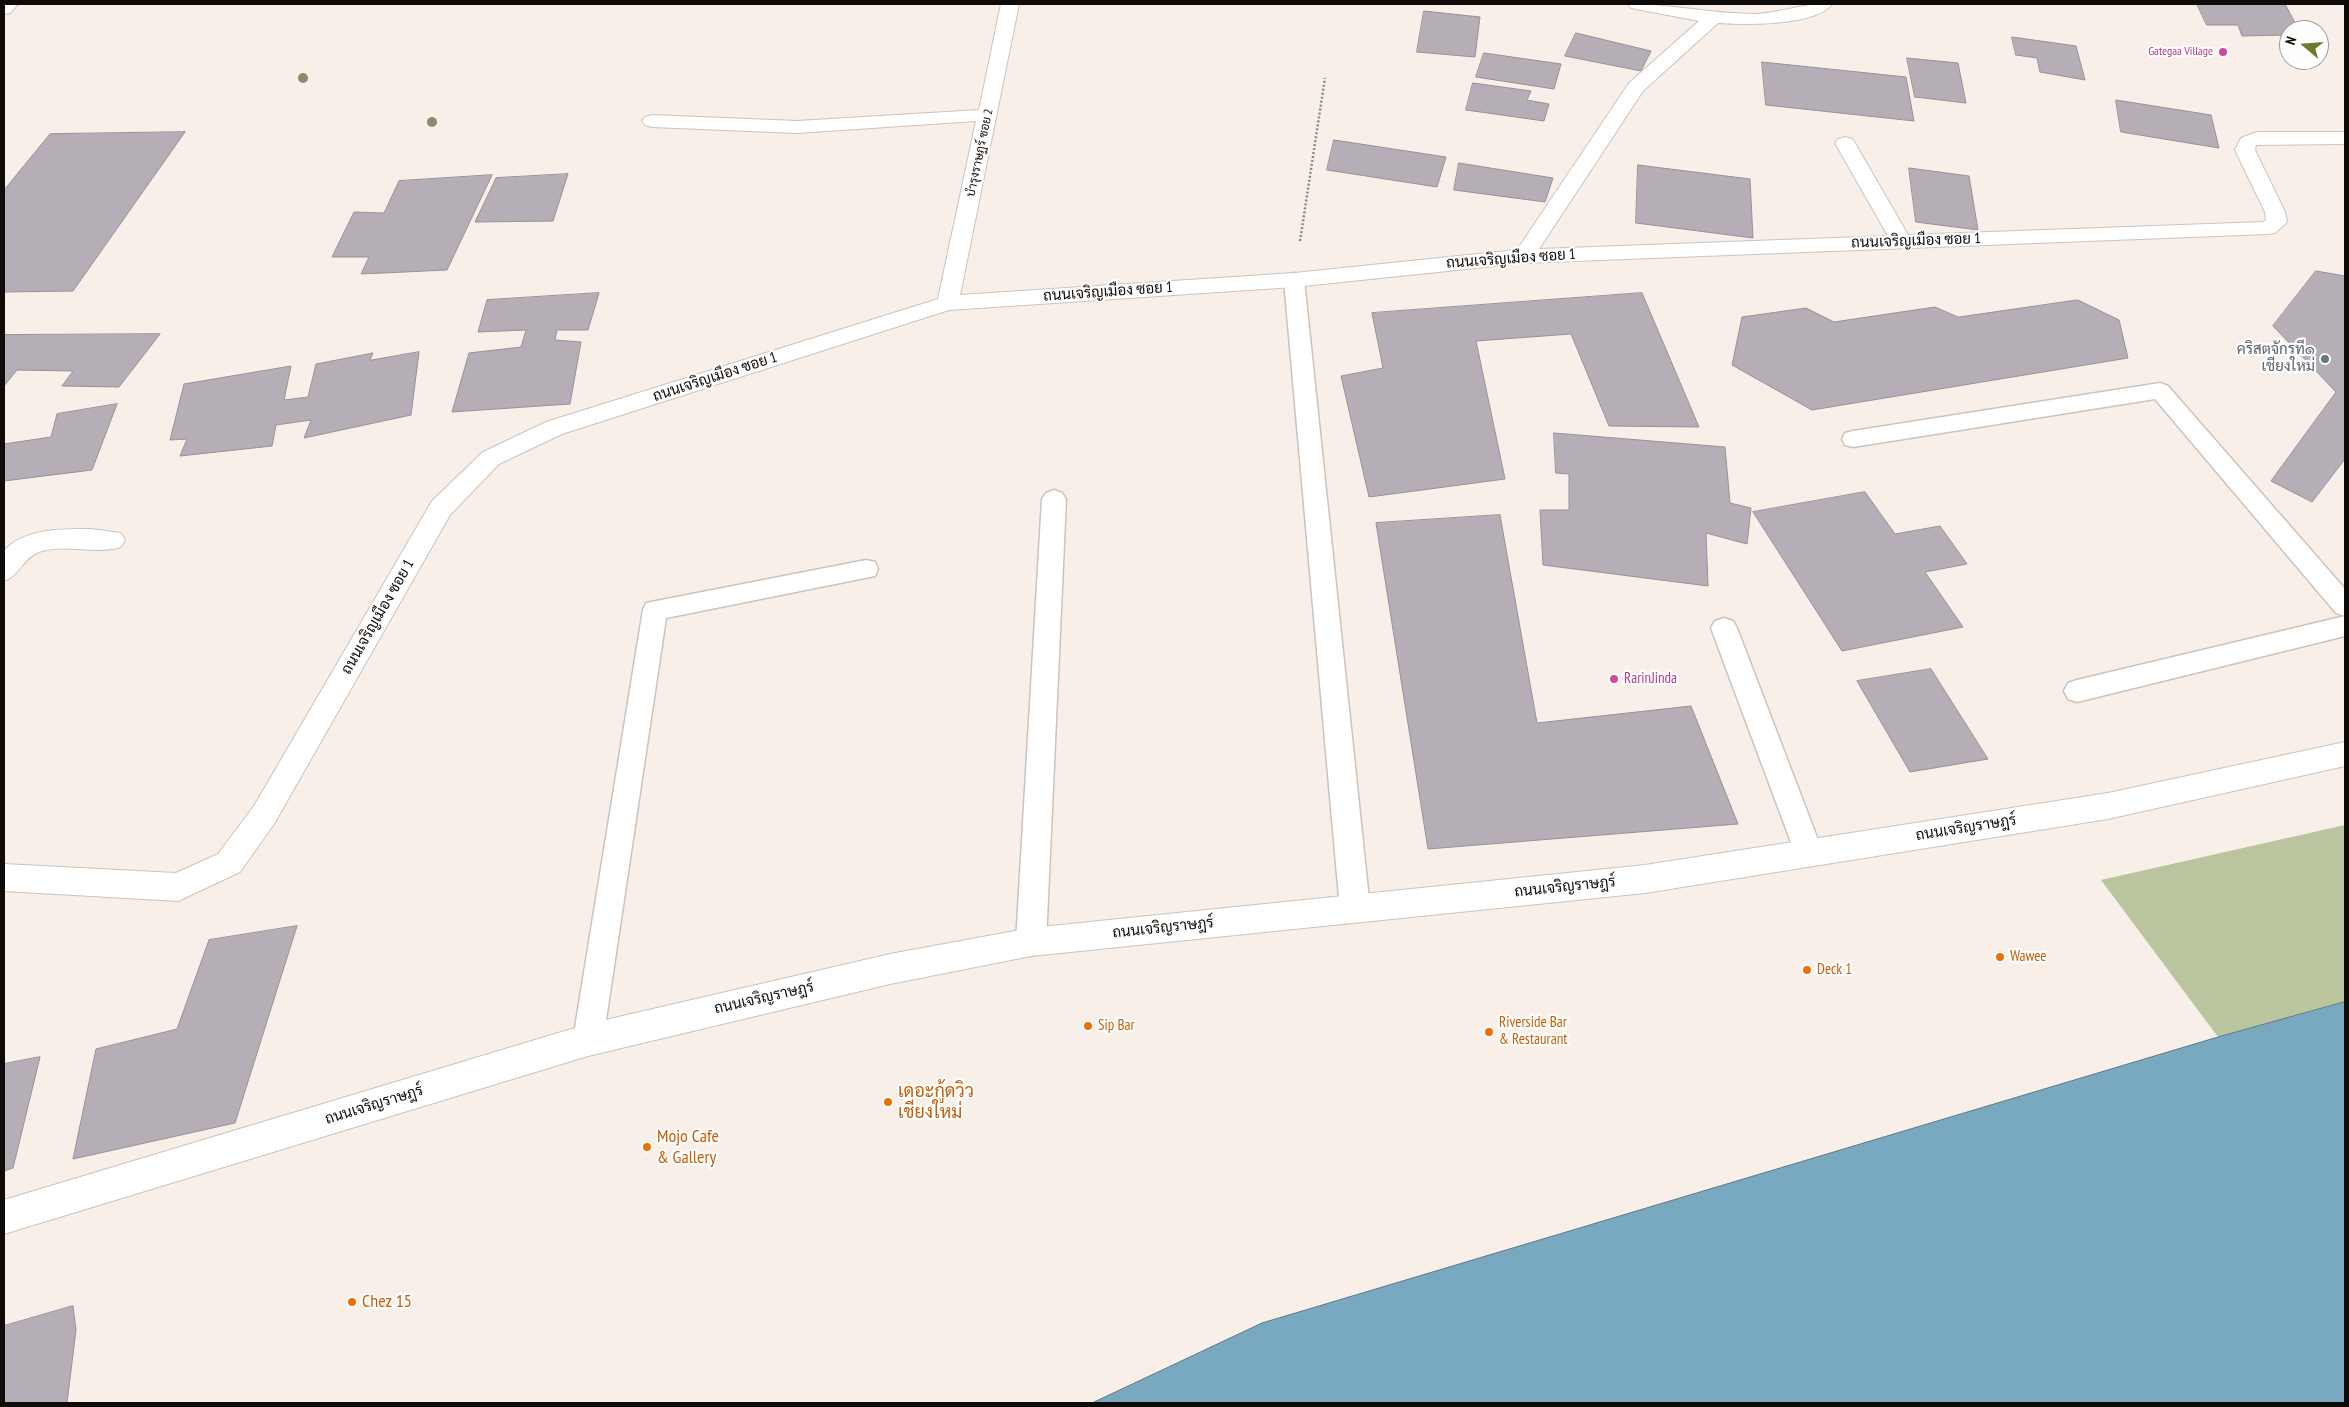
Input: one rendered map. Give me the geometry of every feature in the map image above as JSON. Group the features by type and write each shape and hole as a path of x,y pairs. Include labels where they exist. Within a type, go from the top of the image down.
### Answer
{"street":[{"path":"4,9 9,4"},
{"path":"1638,4 1712,18 1762,18 1814,6"},
{"name":"บำรุงราษฏร์ ซอย 2","path":"948,302 988,115 1014,5"},
{"path":"1524,256 1636,87 1712,18"},
{"path":"652,121 797,127 988,115"},
{"name":"ถนนเจริญเมือง ซอย 1","path":"4,878 178,887 229,863 264,815 441,508 491,458 554,428 948,302 1294,280 1524,256 2268,228 2277,222 2275,212 2245,150 2248,142 2257,138 2345,138"},
{"path":"1845,143 1902,242"},
{"path":"4,571 11,560 24,548 46,542 82,538 112,540"},
{"name":"ถนนเจริญราษฎร์","path":"4,1217 588,1040 890,969 1031,942 1645,879 2108,806 2345,754"}],"lane":[{"path":"1294,280 1355,909"},
{"path":"1853,439 2160,391 2345,606"},
{"path":"1031,942 1054,499"},
{"path":"588,1040 655,610 866,569"},
{"path":"2077,691 2345,626"},
{"path":"1724,628 1809,853"}],"path":[{"path":"1294,280 1325,78"}],"green space":[{"path":"2345,825 2345,1002 2218,1037 2101,880"}],"water":[{"path":"2345,1002 2345,1403 1092,1403 1262,1323 2218,1037"}],"building":[{"path":"2197,4 2285,4 2294,20 2279,20 2279,35 2242,36 2238,25 2207,25"},
{"path":"1424,11 1480,17 1475,57 1417,52"},
{"path":"1576,33 1651,51 1641,71 1565,56"},
{"path":"2012,37 2076,46 2085,80 2040,72 2037,58 2016,55"},
{"path":"1484,53 1561,64 1554,89 1476,77"},
{"path":"1907,58 1958,63 1966,103 1915,97"},
{"path":"1762,62 1906,77 1914,121 1766,105"},
{"path":"1473,83 1531,91 1527,100 1549,104 1544,121 1466,110"},
{"path":"2116,100 2211,115 2219,148 2121,132"},
{"path":"185,132 73,291 4,292 4,190 50,134"},
{"path":"1334,140 1446,157 1437,187 1327,170"},
{"path":"1459,163 1553,178 1545,202 1454,190"},
{"path":"1638,165 1750,179 1753,238 1636,223"},
{"path":"1909,168 1969,176 1978,230 1916,222"},
{"path":"568,174 553,221 475,222 496,178"},
{"path":"492,175 447,270 361,274 369,257 332,257 354,212 384,213 399,181"},
{"name":"คริสตจักรที๑ เชียงใหม่","path":"2316,271 2345,276 2345,459 2312,502 2271,481 2336,392 2273,326"},
{"path":"599,293 588,330 557,330 555,340 581,342 570,404 452,412 469,353 521,347 526,330 478,332 487,300"},
{"path":"1642,293 1699,427 1609,426 1571,334 1476,341 1505,479 1369,497 1341,376 1383,368 1372,313"},
{"path":"2078,300 2119,320 2128,358 1812,410 1732,365 1742,317 1806,308 1834,322 1935,307 1958,317"},
{"path":"160,334 119,387 62,386 73,371 17,370 4,386 4,335"},
{"path":"419,352 411,415 304,438 311,420 276,425 272,446 180,456 187,439 170,440 184,384 291,366 284,400 308,397 316,364 373,353 370,360"},
{"path":"117,404 92,470 4,481 4,444 51,437 57,414"},
{"path":"1554,433 1725,447 1730,503 1751,508 1747,544 1706,533 1708,586 1543,565 1540,510 1569,510 1569,474 1556,473"},
{"path":"1865,492 1895,534 1940,526 1967,564 1925,572 1963,627 1842,651 1753,512"},
{"path":"1500,515 1537,723 1691,706 1738,824 1428,849 1376,523"},
{"path":"1931,669 1988,759 1910,772 1857,681"},
{"path":"297,926 235,1123 73,1159 96,1049 177,1029 209,940"},
{"path":"40,1057 13,1168 4,1171 4,1064"},
{"path":"73,1306 76,1330 67,1403 4,1403 4,1326"}],"place":[{"name":"Gategaa Village","path":"2223,52"},
{"name":"คริสตจักรที๑ เชียงใหม่","path":"2325,359"},
{"name":"RarinJinda","path":"1614,679"},
{"name":"Wawee","path":"2000,957"},
{"name":"Deck 1","path":"1807,970"},
{"name":"Sip Bar","path":"1088,1026"},
{"name":"Riverside Bar & Restaurant","path":"1489,1032"},
{"name":"เดอะกู้ดวิว เชียงใหม่","path":"888,1102"},
{"name":"Mojo Cafe & Gallery","path":"647,1147"},
{"name":"Chez 15","path":"352,1302"}]}
